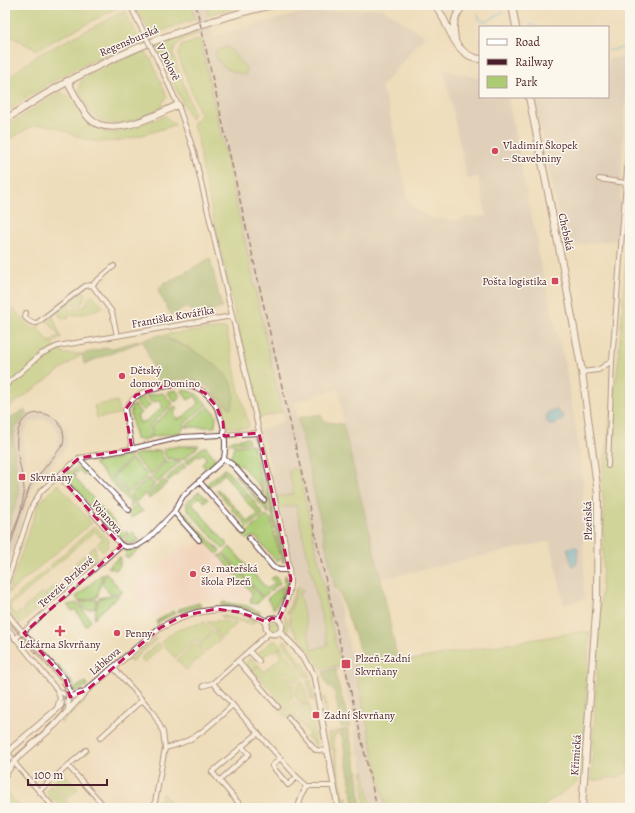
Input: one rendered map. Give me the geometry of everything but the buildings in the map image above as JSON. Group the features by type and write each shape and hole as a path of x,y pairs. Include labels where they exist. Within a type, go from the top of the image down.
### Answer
{"main road":[{"name":"Regensburská","path":"5,120 67,80 101,63 170,34 217,19 272,5"},
{"path":"435,5 461,50 479,59"},
{"path":"461,50 456,39 454,25 456,16 464,5"},
{"path":"512,5 516,26"},
{"path":"67,80 89,118 103,126 113,127 130,124 178,105"},
{"name":"Chebská","path":"529,98 582,372"},
{"name":"Plzeňská","path":"582,372 594,457 599,517 597,599 589,704"},
{"name":"Křimická","path":"582,808 589,704"}],"street":[{"name":"V Dolově","path":"130,5 178,105 194,152 232,316"},
{"path":"608,466 612,361 630,131"},
{"path":"599,179 626,183"},
{"path":"26,313 25,317 28,320 32,323 37,323 85,286 92,284 114,266"},
{"name":"Františka Kováříka","path":"92,284 112,312 117,336"},
{"path":"232,316 286,547 291,579 288,602 279,620"},
{"name":"Františka Kováříka","path":"5,386 47,350 232,316"},
{"path":"582,372 598,370 612,361"},
{"path":"132,448 125,410 129,403 141,393 175,385 193,387 204,393 212,401 224,422 224,459 233,465 264,500"},
{"path":"5,588 32,506 41,491 79,458 182,437 259,433"},
{"name":"Vojanova","path":"79,458 129,510"},
{"name":"Vojanova","path":"58,476 121,545 132,548 140,545 174,512 183,496 224,459"},
{"path":"199,481 240,529"},
{"path":"174,512 199,540"},
{"path":"249,538 273,567 279,570 289,570"},
{"name":"Terezie Brzkové","path":"15,639 121,545"},
{"name":"Lábkova","path":"68,708 113,667 160,628 172,621 193,612 216,609 250,615 267,622"},
{"path":"5,610 8,616 65,679 70,697 68,708 57,723 15,760 5,775"},
{"path":"269,633 266,628 267,622 272,618 279,620 282,625 280,632"},
{"path":"5,626 58,690 70,697"},
{"path":"203,686 213,683 269,633 275,634 280,632"},
{"path":"280,632 304,657 314,676 338,808"},
{"path":"249,650 259,661"},
{"path":"238,661 278,707"},
{"path":"113,667 153,712 162,729 165,748 154,808"},
{"path":"213,683 296,778 307,786 334,786"},
{"path":"5,758 8,753 57,709 60,698 58,690"},
{"name":"Lábkova","path":"57,709 70,697 87,690"},
{"path":"100,738 142,700"},
{"path":"165,748 185,743 195,738 232,705"},
{"path":"288,717 316,750 328,751"},
{"path":"243,808 212,772 258,733"},
{"path":"220,780 249,754 242,747"},
{"path":"39,791 86,750"},
{"path":"8,753 15,760 17,766 54,808"},
{"path":"280,758 272,766 288,785 296,778"},
{"path":"68,766 106,808"},
{"path":"303,808 299,804 307,786"}],"highlighted area":[{"path":"188,385 205,393 216,406 223,422 224,436 259,433 291,579 287,602 279,620 272,618 267,622 239,612 216,609 182,616 160,628 87,690 70,697 65,679 24,633 121,546 59,476 79,458 132,449 125,410 136,395 162,387"}],"shaded area":[{"path":"192,5 206,5 213,36 296,14 382,8 425,36 381,87 389,109 409,204 429,218 457,221 467,217 486,216 478,177 467,179 444,70 479,78 479,98 508,98 528,202 539,245 536,246 565,364 578,439 583,484 584,599 564,604 550,541 381,579 343,424 339,389 294,402 386,808 371,808 371,801 364,769 362,769 361,754 358,754 354,731 356,731 341,669 325,672 312,649 265,446 256,432 284,421"},
{"path":"628,57 618,240 565,247 534,98 609,98 609,58"},
{"path":"43,410 58,418 64,427 67,437 67,446 33,485 5,575 5,538 19,494 13,437 22,419 28,414","holes":["43,419 50,421 55,426 58,433 56,448 33,476 26,489 23,435 29,423"]},
{"name":"63. mateřská škola Plzeň","path":"204,539 252,593 250,603 226,599 201,600 174,607 155,617 152,616 130,591 186,543 192,549"},
{"path":"5,641 48,690 46,708 38,715 33,710 17,725 20,728 5,741"},
{"path":"128,729 135,737 120,750 136,769 144,762 154,777 149,808 111,808 77,769 120,731 123,733"}],"green space":[{"path":"5,5 123,5 36,50 5,33"},
{"path":"135,5 192,5 195,19 151,35"},
{"path":"206,5 245,5 208,15"},
{"path":"125,11 139,39 87,63 37,91 5,113 5,80 38,55"},
{"path":"198,30 198,34 182,40 174,49 173,54 194,113 191,120 156,46"},
{"path":"200,39 282,412 259,418 203,172 198,140 192,123 199,118 200,113 178,56 181,46"},
{"path":"228,47 246,68 246,75 226,68 219,61 215,51"},
{"path":"145,50 149,59 151,59 167,97 162,103 163,106 128,122 114,124 102,121 92,113 83,101 79,89 81,81 88,75"},
{"path":"61,93 75,102 90,123 104,132 115,133 166,116 175,125 129,138 110,142 101,142 87,140 53,127 38,125 31,127 5,143 5,127 57,94"},
{"path":"210,258 222,308 202,314 186,308 171,315 158,291 164,282 170,281"},
{"path":"626,261 630,262 630,760 628,760 630,771 618,777 591,781 603,563 604,515 602,480 618,365"},
{"path":"83,290 86,295 81,304 75,305 69,301"},
{"path":"93,295 103,307 88,313 72,316 74,309 85,306 89,297"},
{"path":"67,302 71,308 69,317 62,319 56,311"},
{"path":"14,309 33,329 40,325 38,328 49,342 59,335 48,321 46,322 53,316 61,338 51,344 65,354 82,354 5,410 5,316"},
{"path":"226,328 239,391 249,425 248,428 227,427 222,411 208,394 213,393 231,409 191,348 160,335"},
{"path":"160,335 181,344 205,358 225,374 231,384 234,394 231,409 206,386 194,380 184,379 158,382 143,341 84,364 82,354 108,347 109,349"},
{"path":"182,389 197,394 207,404 186,422 181,432 152,437 151,427 175,406 178,409 174,413 177,420 181,417 182,418 199,403 195,396 188,400 181,390"},
{"path":"176,390 181,397 175,402 167,392"},
{"path":"163,393 173,404 149,426 150,438 141,440 136,439 131,416 131,407 134,405 141,413 137,416 140,423 145,422 163,407 159,400 152,403 146,396"},
{"path":"143,397 150,405 143,411 135,402"},
{"path":"117,401 119,414 97,418 94,406"},
{"path":"208,406 216,415 215,427 185,427"},
{"path":"24,410 28,414 16,428 13,437 19,494 5,538 5,420"},
{"path":"320,414 326,422 343,424 382,584 397,657 366,660 363,658 337,587 335,588 298,418"},
{"path":"252,437 258,442 284,557 283,563 256,444"},
{"path":"248,438 249,442 227,444 232,440"},
{"path":"252,444 269,514 235,475 236,474 262,503 265,499 261,494 262,489 240,464 236,465 230,461 234,446"},
{"path":"179,446 199,446 184,459 167,459 163,449"},
{"path":"203,447 206,447 215,458 215,461 206,469 202,464 206,459 203,453 200,456 198,455 188,464 186,461"},
{"path":"160,450 165,461 150,475 133,456 133,455"},
{"path":"130,456 131,458 111,476 135,503 129,508 130,503 94,463"},
{"path":"132,459 148,476 129,493 113,476"},
{"path":"181,461 157,483 151,477 166,462"},
{"path":"183,463 186,466 168,481 167,478"},
{"path":"78,466 82,467 87,472 84,475 79,470 76,473 75,471 73,473 76,477 75,478 124,533 127,531 129,533 121,540 67,479 68,473"},
{"path":"298,468 326,595 325,598 338,655 340,656 342,664 322,669 292,629 289,616 296,596 297,587 300,587 304,592 299,593 312,650 328,645 296,505 279,508 276,497 294,494 288,470"},
{"path":"225,469 248,494 243,498 222,471"},
{"path":"221,472 223,475 211,486 206,485"},
{"path":"149,478 155,485 136,502 130,495"},
{"path":"164,480 167,483 149,499 147,495"},
{"path":"58,484 92,523 7,594 39,503"},
{"path":"218,489 248,522 258,514 244,499 249,495 263,514 241,533 239,531 246,524 231,509 232,508 216,490"},
{"path":"199,492 208,499 204,502 199,497 192,504 228,545 223,549 187,509 187,502"},
{"path":"136,504 143,511 131,518 127,514"},
{"path":"184,512 194,522 191,526 181,515"},
{"path":"265,516 271,519 280,559 277,562 256,537 250,537 247,540 243,536"},
{"path":"195,525 220,551 217,554 192,528"},
{"path":"95,526 109,540 108,547 103,551 97,544 102,539 95,531 51,569 50,566"},
{"path":"133,532 139,541 131,544 123,542"},
{"path":"95,546 97,557 92,560 86,554"},
{"path":"230,547 267,589 275,583 271,579 275,576 280,583 263,597 224,553"},
{"path":"125,548 132,550 141,548 128,558 124,556 127,553 124,549 121,552 120,550"},
{"path":"223,554 262,598 257,604 250,603 252,593 219,556"},
{"path":"84,555 91,562 82,570 75,563"},
{"path":"120,557 120,566 116,570 108,567"},
{"path":"76,566 80,572 71,579 67,575"},
{"path":"47,569 50,571 9,607 16,615 20,611 27,618 22,623 18,622 11,613 9,608 8,603"},
{"path":"105,572 123,592 110,594 102,584"},
{"path":"103,573 97,597 79,601 76,597"},
{"path":"285,575 287,578 288,587 286,597 280,610 279,608 284,590"},
{"path":"55,585 59,590 49,598 45,594"},
{"path":"282,586 281,596 274,609 267,599"},
{"path":"296,588 292,604 288,613 286,613"},
{"path":"42,592 48,599 39,608 32,601"},
{"path":"121,594 94,618 99,598"},
{"path":"97,599 95,608 86,610 80,602"},
{"path":"31,602 38,609 28,617 22,610"},
{"path":"223,602 247,606 260,612 259,614 252,612 251,610 221,605"},
{"path":"78,603 91,621 86,626 75,609 72,611 67,605"},
{"path":"199,603 201,606 178,612 179,609"},
{"path":"173,611 176,613 158,622 158,625 156,621"},
{"path":"220,615 256,620 253,624 223,618"},
{"path":"285,615 289,624 288,633 285,629"},
{"path":"207,621 223,621 237,624 221,638"},
{"path":"274,621 279,626 274,631 269,626"},
{"path":"204,622 213,631 199,644 195,640 175,658 161,642 174,631"},
{"path":"214,632 220,640 205,652 199,646"},
{"path":"578,632 590,632 580,780 541,808 386,808 354,664 404,661"},
{"path":"156,637 156,640 131,662 127,659 129,657 131,659"},
{"path":"285,640 301,663 303,662 310,676 305,677 295,659 282,643"},
{"path":"272,641 276,641 281,646 274,652 272,650 262,658 264,661 262,662 256,655"},
{"path":"158,643 162,647 144,663 141,658"},
{"path":"195,643 204,654 186,670 177,660"},
{"path":"281,647 294,663 302,678 295,682 288,674 288,671 283,676 286,676 294,685 293,688 290,689 293,691 292,699 281,711 278,708 280,706 278,702 280,700 253,670 259,665 264,672 282,656 278,650"},
{"path":"251,657 258,665 251,671 246,663"},
{"path":"56,666 59,666 73,683 73,687 71,688 66,677"},
{"path":"336,668 336,677 351,727 341,727 335,693 326,684 323,672"},
{"path":"311,679 314,700 311,700 307,681"},
{"path":"302,680 309,704 299,702 295,695 297,685"},
{"path":"85,682 88,685 77,692 72,690"},
{"path":"322,696 325,698 328,718 327,721"},
{"path":"85,702 60,724 76,705"},
{"path":"294,702 299,705 309,705 316,746 307,737 309,733 294,716 286,717 282,713","holes":["303,708 306,712 300,715 308,724 306,726 295,714 297,712 299,714"]},
{"path":"314,716 316,716 322,732 317,732"},
{"path":"348,729 358,773 349,777 341,730"},
{"path":"341,730 342,737 339,733 336,734 333,739 343,797 348,798 346,803 342,802 333,749 331,749 328,734"},
{"path":"364,770 371,808 365,808 362,772"},
{"path":"64,773 78,789 67,799 53,782"},
{"path":"358,775 361,808 355,808 349,778"},
{"path":"51,784 72,808 63,808 56,800 54,802 46,792"},
{"path":"6,791 21,808 5,808"},
{"path":"162,793 170,801 165,805 167,808 164,808 160,804"}],"water":[{"path":"555,409 563,415 563,420 554,425 549,425 546,419 547,413"},
{"path":"574,546 578,548 577,564 572,566 567,548"}],"waterway":[{"path":"177,5 183,9"},
{"path":"478,15 480,20 487,21 503,12"},
{"path":"530,24 535,26"},
{"path":"609,51 622,48 630,37"}],"tram line":[{"path":"5,553 20,513 24,489 17,450 17,435 19,428 24,419 31,415 39,413 47,415 55,419 60,426 64,435 63,445 30,486 5,561"},
{"path":"5,618 59,679 64,687 66,696 62,713 5,768"}],"railway":[{"path":"196,5 377,808"}],"place":[{"name":"Vladimír Škopek – Stavebniny","path":"495,151"},
{"name":"Pošta logistika","path":"555,281"},
{"name":"Dětský domov Domino","path":"122,376"},
{"name":"Skvrňany","path":"22,477"},
{"name":"63. mateřská škola Plzeň","path":"193,574"},
{"name":"Lékárna Skvrňany","path":"60,631"},
{"name":"Penny","path":"117,633"},
{"name":"Plzeň-Zadní Skvrňany","path":"346,664"},
{"name":"Zadní Skvrňany","path":"316,715"}]}
